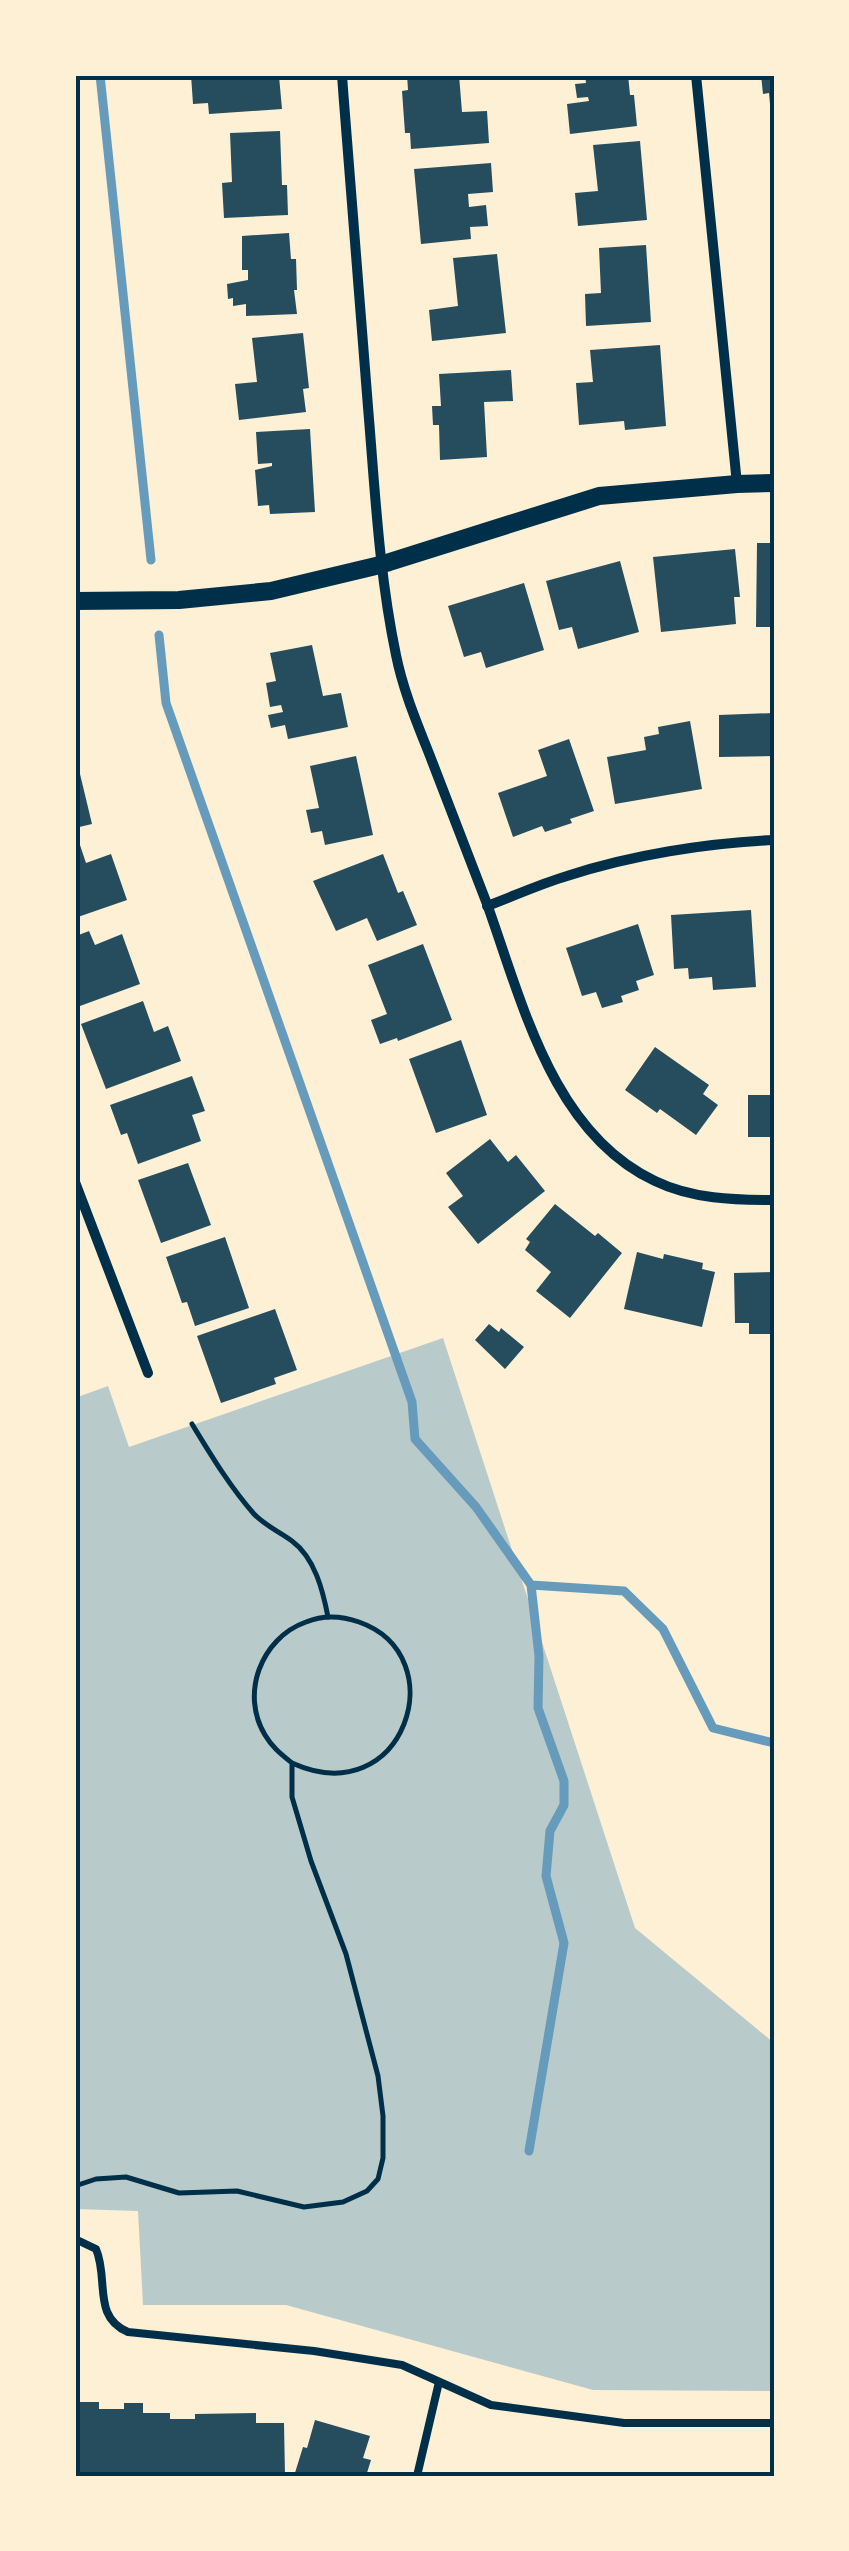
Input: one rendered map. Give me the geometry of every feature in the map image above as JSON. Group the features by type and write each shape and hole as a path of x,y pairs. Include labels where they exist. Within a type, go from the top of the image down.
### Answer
{"street":[{"path":"342,75 380,566 396,658 526,1018 547,1066 581,1118 600,1142 626,1164 656,1182 685,1192 730,1200 774,1200"},
{"path":"696,75 737,484"},
{"path":"75,601 179,600 271,591 380,566 599,496 774,484"},
{"path":"487,906 568,876 626,860 743,841 774,840"},
{"path":"75,1182 148,1373"}],"lane":[{"path":"75,2240 96,2250 101,2262 103,2306 116,2327 128,2332 314,2351 402,2365 492,2405 624,2423 774,2423"},
{"path":"417,2476 439,2382"}],"path":[{"path":"192,1424 216,1464 257,1517 297,1545 323,1593 328,1617"},
{"path":"328,1617 364,1624 392,1646 408,1678 411,1696 402,1732 378,1759 344,1773 326,1774 292,1762 276,1750 257,1716 256,1676 264,1658 290,1629 308,1621 328,1617"},
{"path":"75,2186 96,2179 126,2177 179,2193 237,2191 304,2206 343,2202 367,2192 378,2179 383,2158 383,2116 378,2076 346,1954 292,1797 292,1762"}],"shaded area":[{"path":"443,1338 635,1928 774,2043 774,2391 593,2390 286,2305 143,2305 138,2211 75,2209 75,1398 108,1386 129,1447"}],"building":[{"path":"191,75 279,76 282,109 209,114 208,103 193,104"},
{"path":"407,75 459,75 462,112 487,111 489,143 411,149 410,133 405,133 402,91 408,90"},
{"path":"585,75 628,75 637,126 570,134 567,104 589,101 588,97 577,98 575,84 586,83"},
{"path":"761,75 774,75 774,115 769,93 763,94"},
{"path":"280,131 282,185 287,185 288,215 224,218 222,183 232,182 230,133"},
{"path":"640,141 647,220 578,226 575,193 598,191 593,145"},
{"path":"491,163 493,192 468,194 469,207 486,205 488,226 470,227 471,239 421,244 414,169"},
{"path":"289,233 291,259 296,259 297,314 246,316 246,304 233,306 233,298 228,299 227,284 248,280 248,270 242,270 242,236"},
{"path":"646,245 651,322 586,326 585,294 601,293 599,248"},
{"path":"497,254 506,333 432,341 429,310 458,306 453,258"},
{"path":"303,333 309,388 303,389 306,412 239,420 235,384 257,382 252,338"},
{"path":"660,345 666,426 625,430 624,421 579,425 576,383 593,382 590,350"},
{"path":"511,370 513,401 484,402 487,457 440,460 439,425 433,425 432,406 441,406 439,374"},
{"path":"310,429 315,512 270,514 269,505 258,506 255,470 272,463 258,464 256,432"},
{"path":"757,543 774,543 774,627 756,627"},
{"path":"735,549 740,597 734,597 736,624 661,632 653,557"},
{"path":"620,561 639,632 578,649 572,627 559,630 546,581"},
{"path":"524,583 544,650 486,668 481,652 464,657 448,606"},
{"path":"312,645 323,696 341,693 348,727 288,739 285,725 271,728 268,715 283,712 281,705 270,707 266,683 276,681 270,653"},
{"path":"774,713 774,756 719,757 719,715"},
{"path":"690,721 702,789 615,804 607,757 646,750 644,737 659,734 658,727"},
{"path":"569,739 594,811 545,832 542,826 513,837 498,793 547,776 538,750"},
{"path":"356,756 373,835 325,845 322,831 311,833 306,810 319,808 310,766"},
{"path":"80,774 92,824 75,828 75,775"},
{"path":"79,842 86,863 111,854 127,900 75,918 75,843"},
{"path":"383,854 398,893 403,891 417,925 377,941 367,918 336,931 313,881"},
{"path":"770,901 774,901 774,980 770,980"},
{"path":"751,910 756,987 713,990 712,977 689,979 688,968 674,969 671,915"},
{"path":"638,924 654,975 636,981 639,990 621,996 623,1002 602,1008 596,992 582,996 566,948"},
{"path":"89,931 95,945 122,934 140,984 80,1006 75,993 75,945 79,944 76,936"},
{"path":"423,944 452,1020 380,1044 371,1020 387,1014 368,965"},
{"path":"143,1001 154,1032 168,1026 181,1061 106,1089 81,1024"},
{"path":"461,1040 487,1115 436,1133 409,1059"},
{"path":"655,1047 709,1085 703,1094 718,1105 696,1135 625,1090"},
{"path":"192,1076 205,1111 192,1115 201,1141 138,1164 127,1133 121,1135 110,1105"},
{"path":"748,1095 774,1095 774,1137 748,1137"},
{"path":"490,1139 508,1162 516,1155 545,1191 478,1244 448,1207 463,1196 446,1173"},
{"path":"188,1163 211,1225 161,1243 138,1180"},
{"path":"555,1204 622,1253 570,1318 536,1291 551,1272 525,1250 530,1242 526,1239"},
{"path":"225,1237 249,1308 195,1326 187,1302 182,1303 166,1257"},
{"path":"637,1252 703,1263 702,1269 715,1272 702,1327 624,1309"},
{"path":"774,1272 774,1334 749,1334 749,1323 735,1323 734,1273"},
{"path":"275,1309 297,1370 274,1378 276,1384 221,1403 197,1336"},
{"path":"489,1324 499,1332 501,1328 524,1347 505,1369 475,1340"},
{"path":"80,2402 99,2402 99,2409 124,2409 124,2403 143,2403 143,2413 170,2413 170,2419 195,2419 195,2414 256,2413 256,2423 284,2423 285,2476 80,2476 80,2472 75,2472 75,2412 80,2412"},
{"path":"315,2420 370,2436 363,2458 371,2460 366,2476 294,2476"}],"waterway":[{"path":"100,75 151,560"},
{"path":"159,635 166,703 412,1402 415,1439 476,1507 531,1585 624,1591 663,1629 713,1728 774,1743"},
{"path":"529,2151 564,1943 546,1876 550,1831 564,1805 564,1781 538,1708 539,1656 531,1585"}]}
